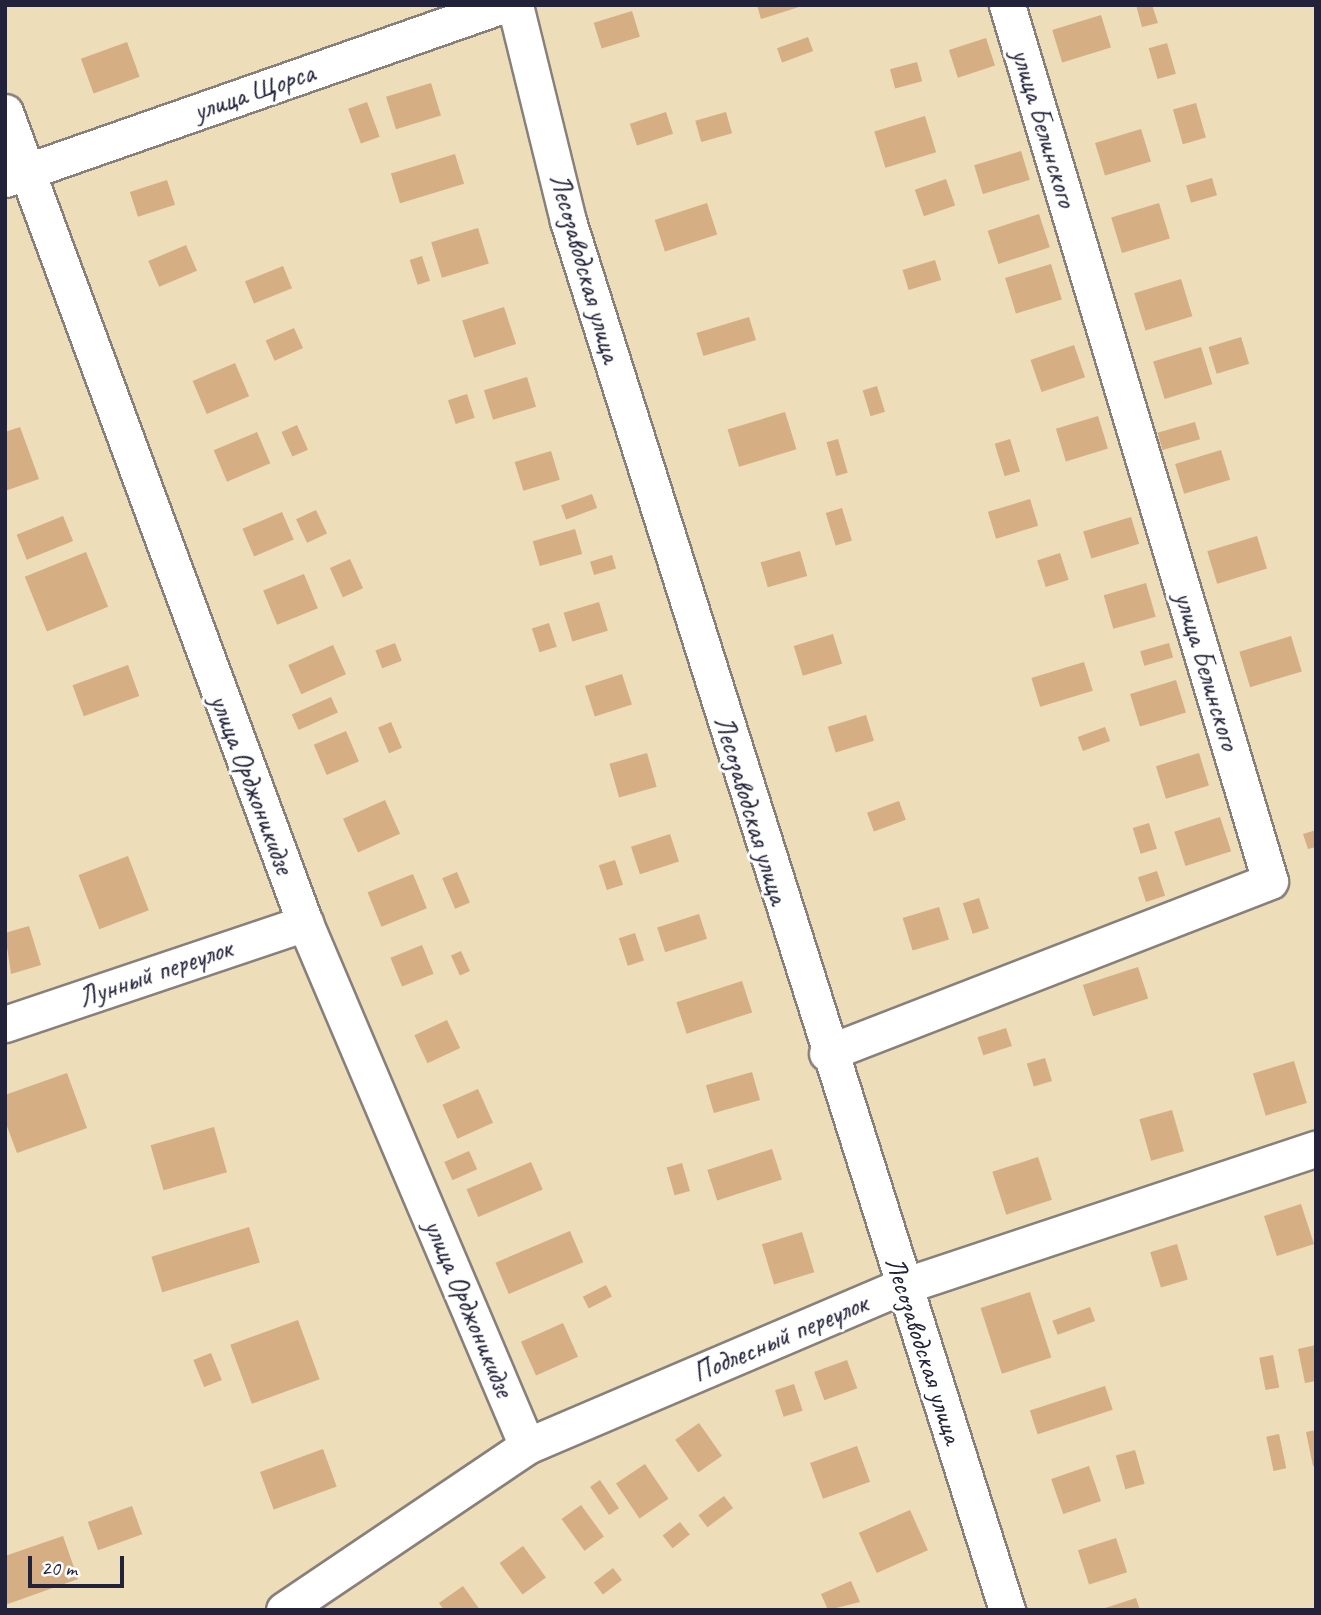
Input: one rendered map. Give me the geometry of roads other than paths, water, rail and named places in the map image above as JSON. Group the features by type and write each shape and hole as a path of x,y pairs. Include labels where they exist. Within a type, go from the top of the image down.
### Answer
{"street":[{"name":"улица Щорса","path":"15,175 503,5"},
{"name":"Лесозаводская улица","path":"515,5 568,221 827,1053 1007,1610"},
{"name":"улица Белинского","path":"827,1053 1270,881 1007,5"},
{"name":"улица Орджоникидзе","path":"5,112 15,175 305,923 527,1446"},
{"name":"Лунный переулок","path":"5,1024 305,923"},
{"name":"Подлесный переулок","path":"285,1610 527,1446 903,1286 1316,1149"}]}
